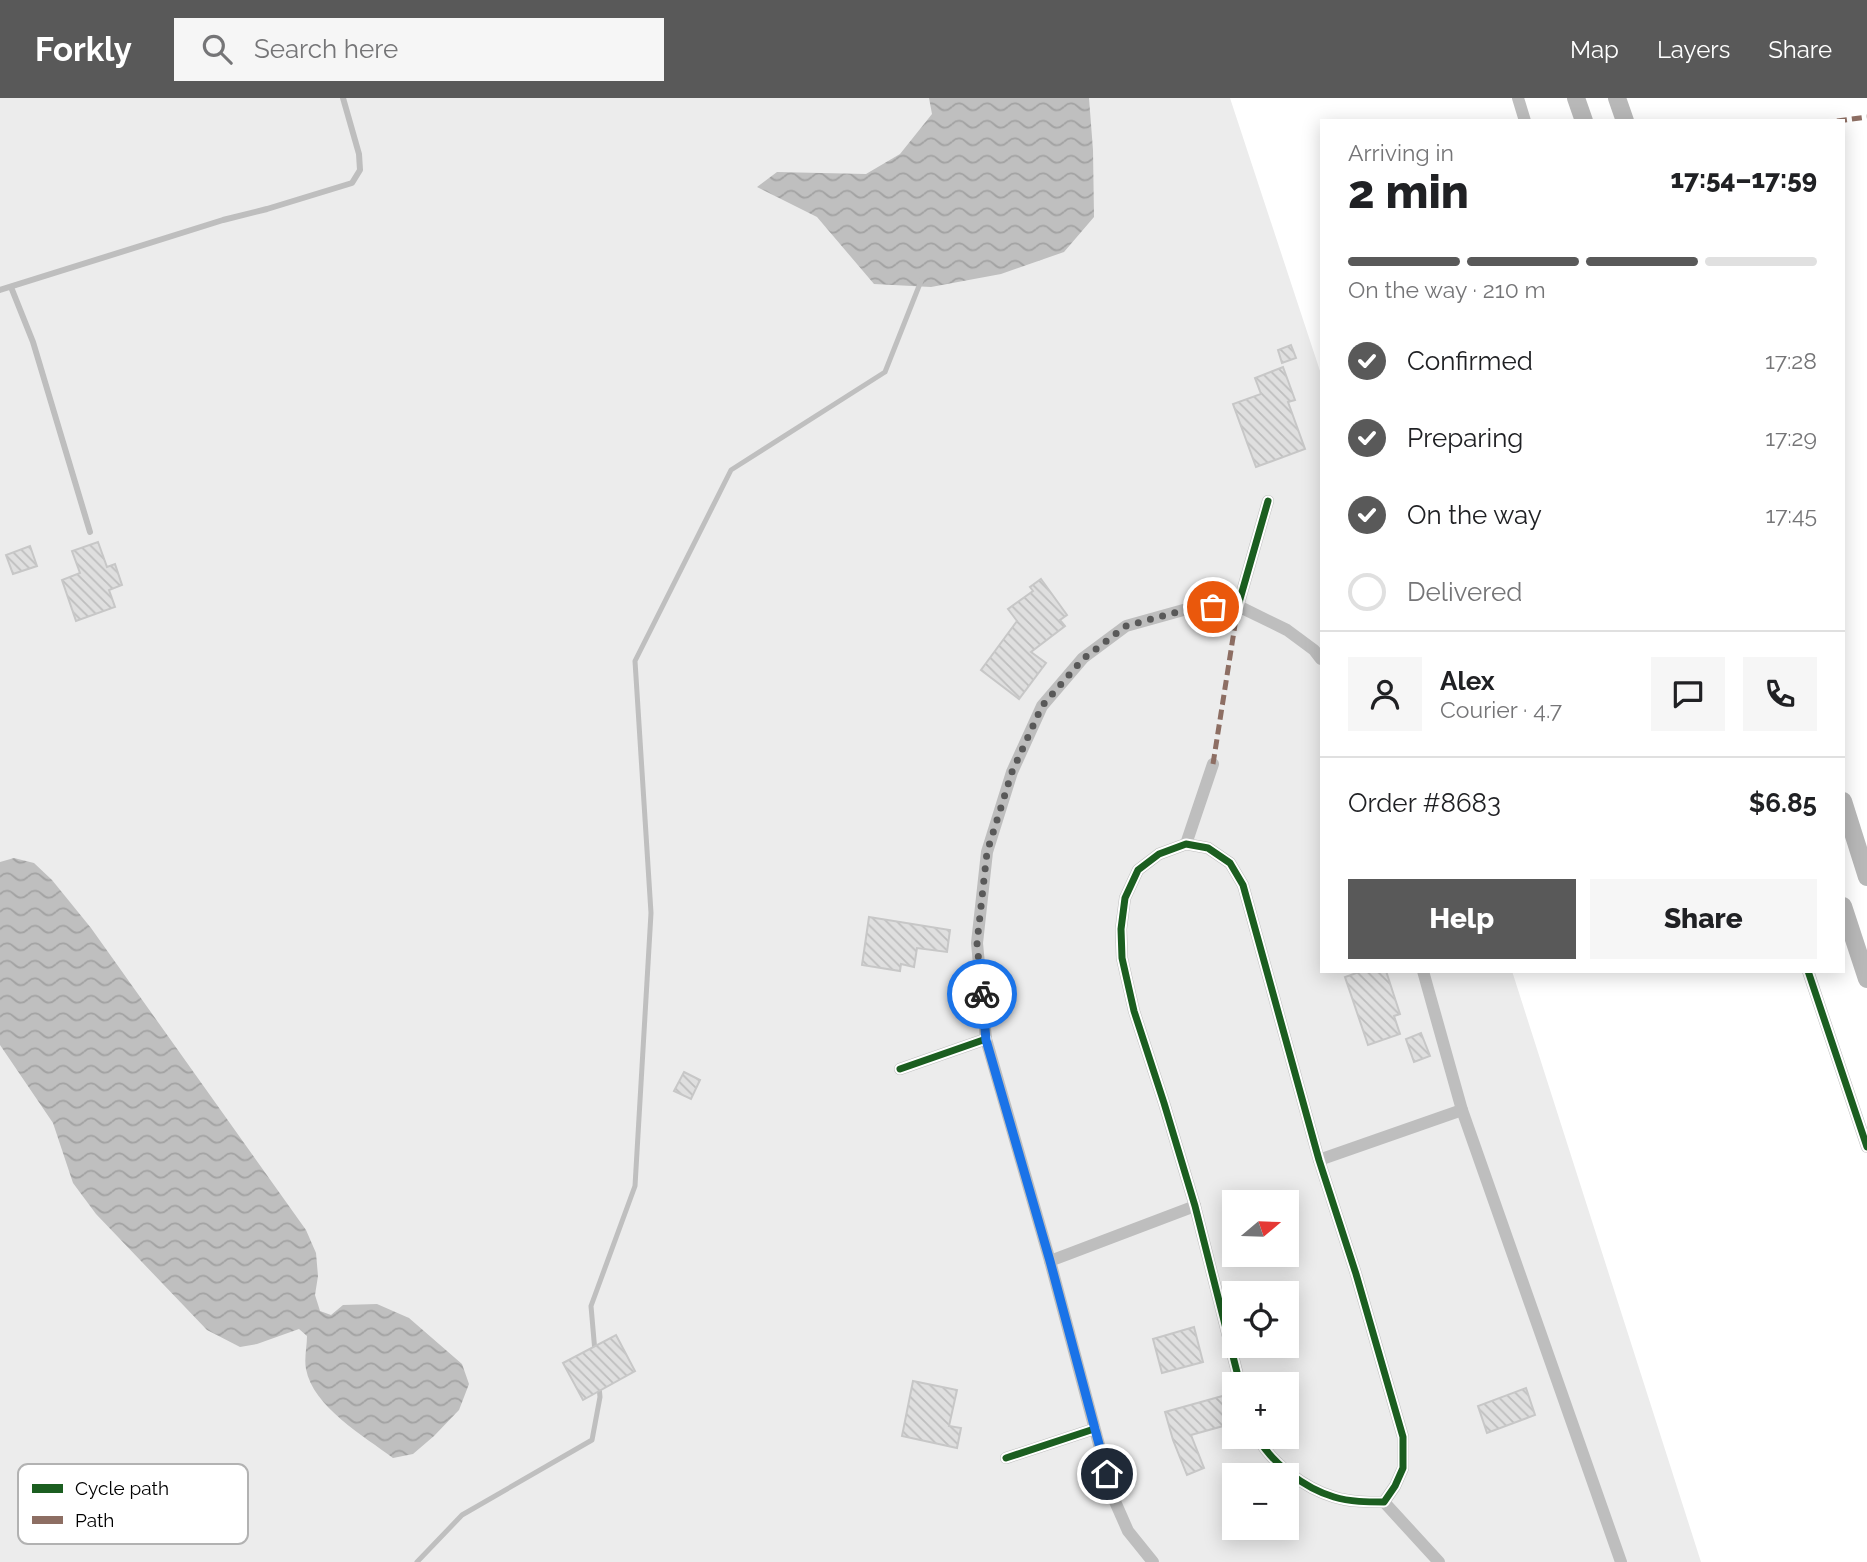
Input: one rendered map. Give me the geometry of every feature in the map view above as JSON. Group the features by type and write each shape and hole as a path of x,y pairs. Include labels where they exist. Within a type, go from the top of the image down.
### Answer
{"main road":[{"path":"1576,98 1583,119"},
{"path":"1617,98 1624,119"},
{"path":"1845,807 1867,877"},
{"path":"1845,912 1867,979"}],"street":[{"path":"1518,98 1524,119"},
{"path":"1238,606 1268,501"},
{"path":"1153,1562 1128,1531 1113,1497 1050,1261 986,1040 977,943 987,852 1012,772 1042,706 1083,659 1126,626 1188,609 1238,606 1287,630 1320,658"},
{"path":"1186,845 1213,764"},
{"path":"1237,1372 1195,1206 1134,1012 1122,958 1121,929 1125,898 1138,870 1160,854 1186,845 1208,848 1230,863 1243,885 1318,1160 1356,1274 1403,1437 1403,1468 1384,1502"},
{"path":"1424,973 1462,1110 1621,1562"},
{"path":"1809,973 1867,1147"},
{"path":"900,1069 986,1040"},
{"path":"1318,1160 1462,1110"},
{"path":"1050,1261 1195,1206"},
{"path":"1006,1458 1094,1429"},
{"path":"1265,1449 1302,1482 1334,1497 1384,1502 1439,1562"}],"lane":[{"path":"0,290 223,220 352,183 360,170 359,154 343,98"},
{"path":"11,287 33,342 90,532"}],"shaded area":[{"path":"0,98 1230,98 1320,371 1320,973 1513,973 1701,1562 0,1562"}],"water":[{"path":"929,98 1089,98 1094,217 1064,252 1001,274 931,287 874,284 817,217 757,187 777,172 866,174 900,154 932,114"},
{"path":"14,858 34,863 52,880 91,928 306,1230 316,1253 318,1276 315,1295 320,1311 331,1315 343,1305 377,1304 409,1318 462,1364 469,1384 459,1410 413,1454 393,1458 341,1420 318,1396 305,1365 307,1336 299,1329 240,1347 207,1330 96,1214 73,1183 53,1123 0,1045 0,862"}],"building":[{"path":"1291,345 1296,358 1282,363 1278,350"},
{"path":"1283,367 1295,400 1288,402 1305,449 1256,467 1233,404 1261,394 1255,378"},
{"path":"98,542 107,567 115,564 122,585 109,590 115,607 76,621 62,580 80,573 72,551"},
{"path":"30,546 37,566 13,574 6,555"},
{"path":"1041,579 1067,615 1060,620 1065,626 1031,652 1046,663 1019,699 981,670 1017,621 1008,609 1033,591 1030,587"},
{"path":"869,917 950,930 947,952 917,948 914,967 901,964 900,971 862,965"},
{"path":"1356,973 1387,973 1400,1014 1394,1016 1400,1034 1368,1045 1345,977"},
{"path":"1421,1033 1430,1056 1414,1062 1406,1039"},
{"path":"684,1072 700,1080 691,1099 674,1091"},
{"path":"1194,1327 1203,1362 1162,1373 1153,1339"},
{"path":"616,1335 635,1371 583,1400 563,1363"},
{"path":"913,1381 957,1390 949,1426 961,1428 957,1448 902,1436"},
{"path":"1526,1388 1535,1415 1487,1433 1478,1406"},
{"path":"1222,1396 1222,1426 1191,1435 1204,1468 1187,1475 1165,1412"}],"waterway":[{"path":"595,1352 591,1306 635,1186 651,913 635,661 731,470 885,372 921,281"},
{"path":"417,1562 462,1515 592,1440 600,1397 599,1386"}],"marked path":[{"path":"1845,120 1867,117"},
{"path":"1213,764 1238,606"}],"cycle path":[{"path":"1238,606 1268,501"},
{"path":"1237,1372 1195,1206 1134,1011 1122,958 1121,929 1125,898 1138,870 1159,854 1186,844 1208,848 1230,863 1243,885 1319,1160 1356,1274 1403,1437 1403,1468 1384,1502 1340,1499 1312,1488 1290,1474 1266,1449"},
{"path":"1809,973 1867,1147"},
{"path":"900,1069 986,1039"},
{"path":"1006,1458 1094,1429"}],"way so far":[{"path":"982,994 977,943 987,852 1012,772 1042,706 1083,659 1126,626 1188,609 1213,607"}],"route":[{"path":"982,994 986,1040 1050,1261 1107,1474"}]}
